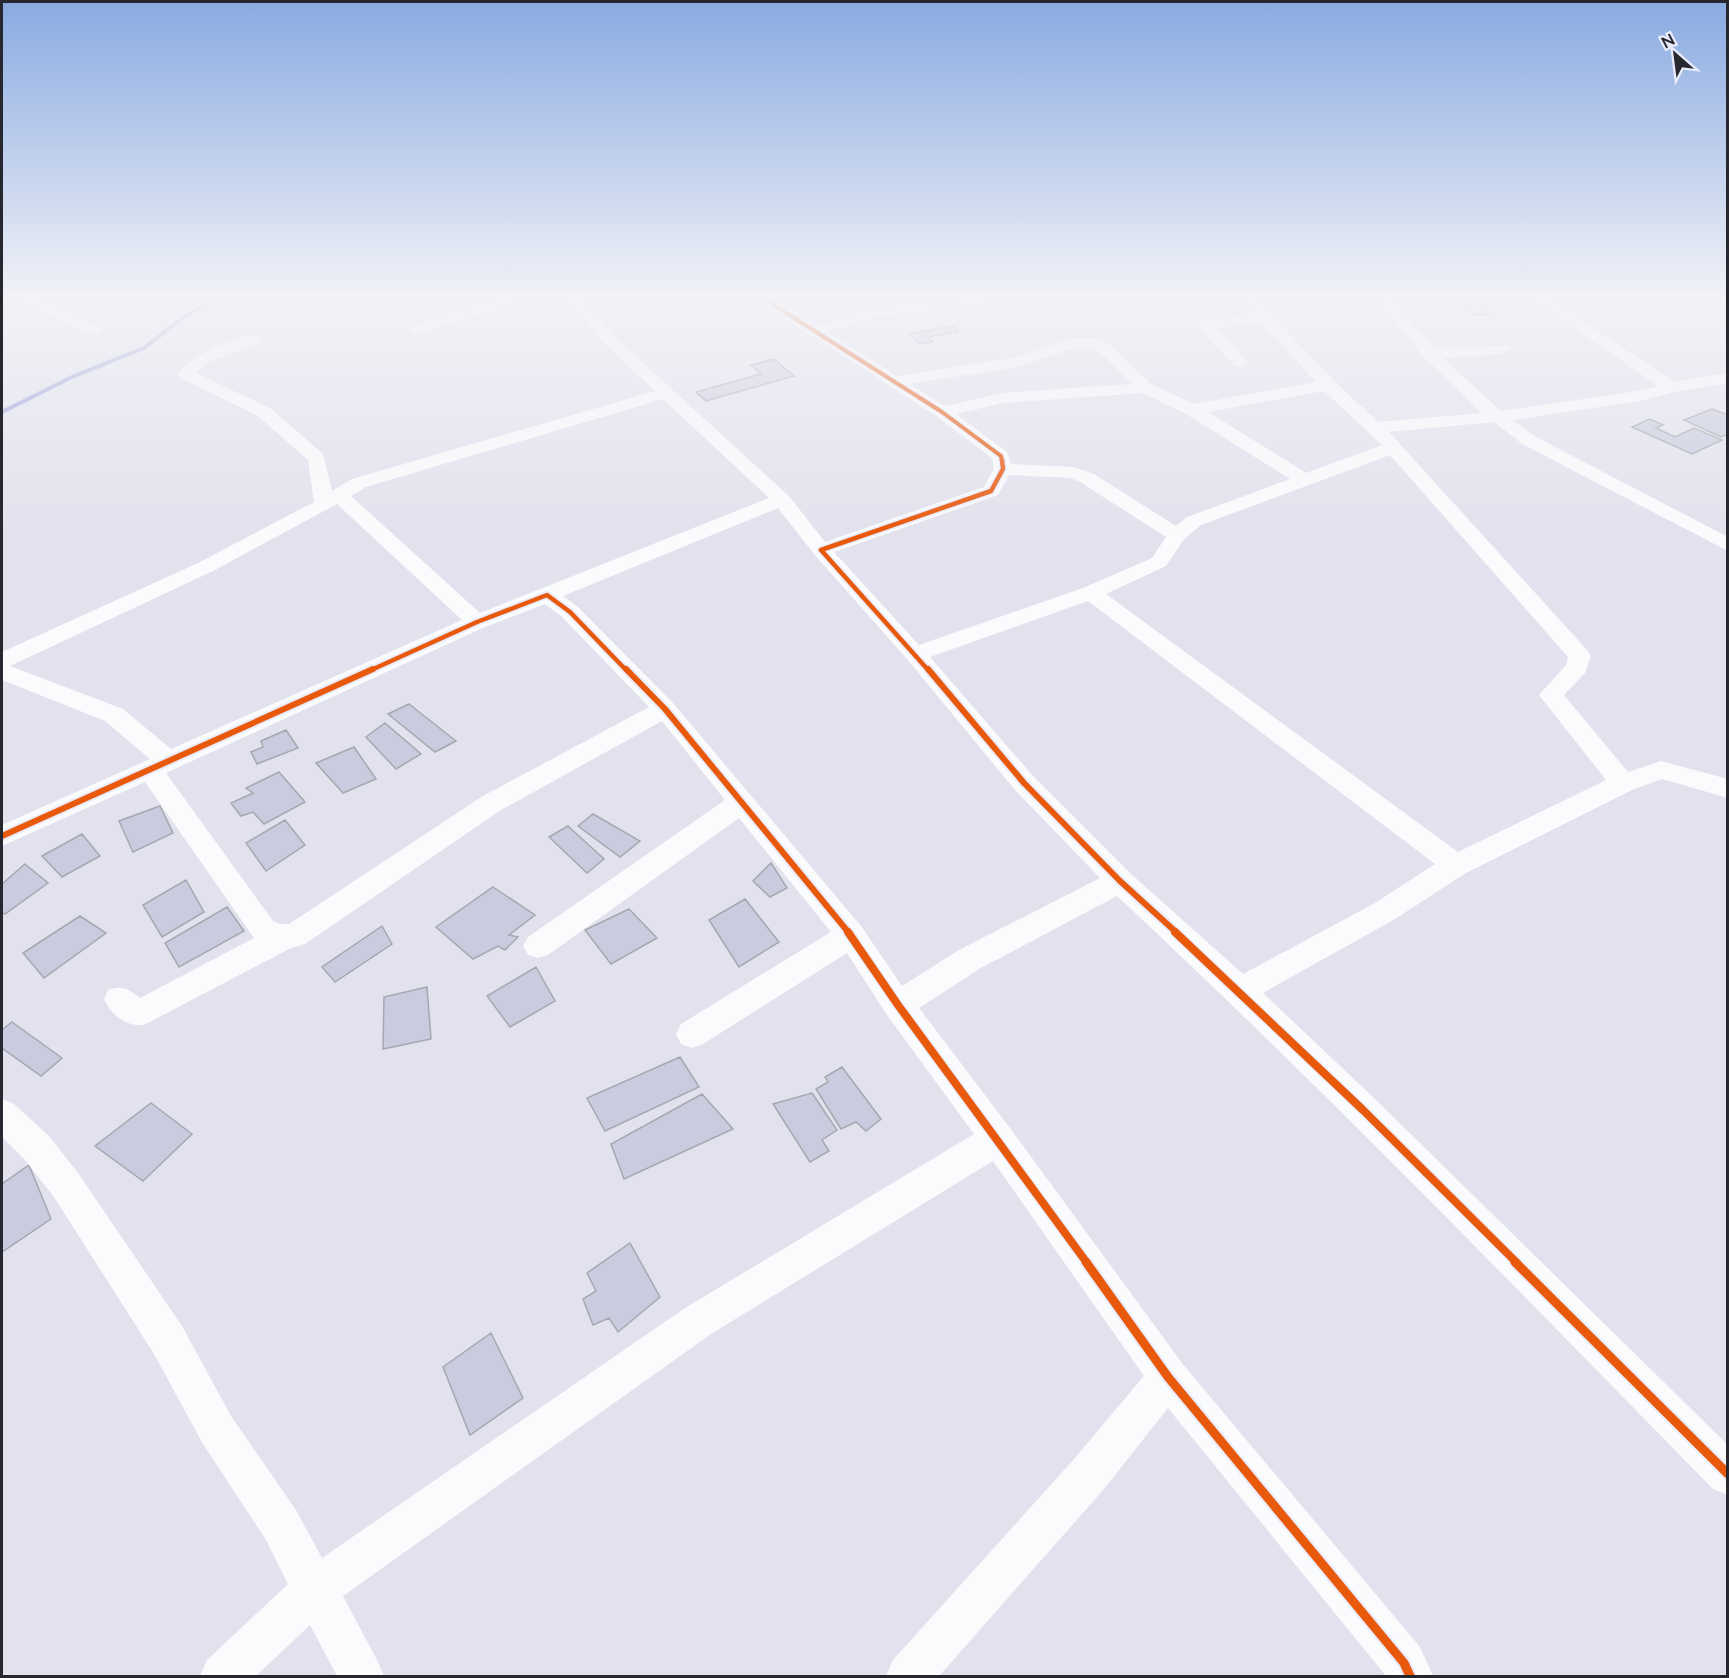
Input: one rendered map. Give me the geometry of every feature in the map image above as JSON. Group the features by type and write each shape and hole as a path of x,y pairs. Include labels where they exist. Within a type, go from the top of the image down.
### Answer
{"street":[{"path":"187,373 264,412 317,458 331,499 477,622"},
{"path":"645,373 782,500 821,550 915,654 1024,783 1120,881 1240,991 1371,1118 1728,1474"},
{"path":"821,550 991,491 1003,469 1001,456 942,412 878,373"},
{"path":"892,382 946,373"},
{"path":"1130,373 1145,388 1192,410 1306,481"},
{"path":"1317,373 1386,439 1580,656 1577,668 1551,695 1623,783"},
{"path":"1451,373 1497,417 1530,441 1728,545"},
{"path":"1651,373 1671,387"},
{"path":"1372,428 1497,417 1640,396 1671,387 1728,378"},
{"path":"1192,410 1328,386"},
{"path":"942,412 1003,398 1145,388"},
{"path":"7,651 198,570 292,523 359,483 666,393"},
{"path":"915,654 1091,593 1159,562 1177,535 1194,521 1392,448"},
{"path":"1003,469 1074,473 1087,478 1177,535"},
{"path":"2,836 477,622 782,500"},
{"path":"1091,593 1456,865"},
{"path":"547,595 570,612 665,709 851,935 898,1005 998,1139 1168,1377 1404,1663 1410,1677"},
{"path":"2,672 114,715 159,766 263,929 276,938 295,935 492,803 665,709"},
{"path":"1240,991 1385,911 1456,865 1623,783 1661,770 1728,789"},
{"path":"538,946 741,803"},
{"path":"898,1005 970,959 1120,881"},
{"path":"692,1034 851,935"},
{"path":"119,999 135,1012 144,1011 286,936"},
{"path":"2,1115 37,1148 73,1195 168,1340 217,1430 281,1526 361,1677"},
{"path":"222,1677 314,1590 698,1321 998,1139"},
{"path":"909,1677 1089,1474 1168,1377"}],"building":[{"path":"791,373 794,376 706,401 696,392 761,374"},
{"path":"1712,409 1728,415 1728,434 1721,437 1684,420"},
{"path":"1650,419 1663,425 1656,428 1675,437 1694,428 1722,440 1692,454 1632,427"},
{"path":"409,704 456,741 435,752 388,714"},
{"path":"385,723 421,754 396,769 366,737"},
{"path":"286,730 298,748 257,764 251,752 263,747 261,741"},
{"path":"354,747 376,779 343,793 316,763"},
{"path":"279,772 305,802 264,824 253,812 241,816 231,803 253,793 246,788"},
{"path":"160,806 173,833 133,852 119,821"},
{"path":"593,814 640,841 620,857 578,826"},
{"path":"285,820 305,845 266,871 246,843"},
{"path":"568,826 604,859 587,873 549,837"},
{"path":"82,834 100,856 62,877 42,856"},
{"path":"771,863 787,888 770,897 753,881"},
{"path":"25,864 48,883 5,914 2,912 2,884"},
{"path":"186,880 204,912 162,937 143,905"},
{"path":"493,887 535,915 509,935 518,937 505,950 498,946 473,959 436,927"},
{"path":"745,899 779,942 739,967 709,920"},
{"path":"227,907 244,931 179,967 165,943"},
{"path":"629,909 657,938 611,964 585,930"},
{"path":"80,916 106,933 44,978 23,953"},
{"path":"382,926 392,944 335,982 322,967"},
{"path":"536,967 555,1001 510,1027 487,996"},
{"path":"427,987 431,1039 383,1049 384,997"},
{"path":"12,1022 62,1058 41,1076 2,1048 2,1030"},
{"path":"680,1057 699,1087 605,1131 587,1098"},
{"path":"842,1067 881,1119 866,1131 856,1122 841,1129 816,1089 828,1082 825,1077"},
{"path":"812,1093 837,1130 822,1140 829,1151 810,1162 773,1104"},
{"path":"702,1094 733,1129 624,1179 611,1144"},
{"path":"151,1103 192,1134 143,1181 95,1146"},
{"path":"29,1165 51,1219 2,1252 2,1184"},
{"path":"630,1243 660,1297 618,1332 609,1318 593,1325 583,1299 596,1291 587,1273"},
{"path":"491,1333 523,1398 470,1435 443,1367"}],"waterway":[{"path":"2,412 81,373"}],"cycle path":[{"path":"881,373 942,412 1001,456 1003,469 991,491 821,550 915,654 1024,783 1120,881 1240,991 1363,1110 1728,1474"},
{"path":"2,836 477,622 547,595 570,612 665,709 851,935 898,1005 998,1139 1168,1377 1404,1663 1410,1676"}]}
